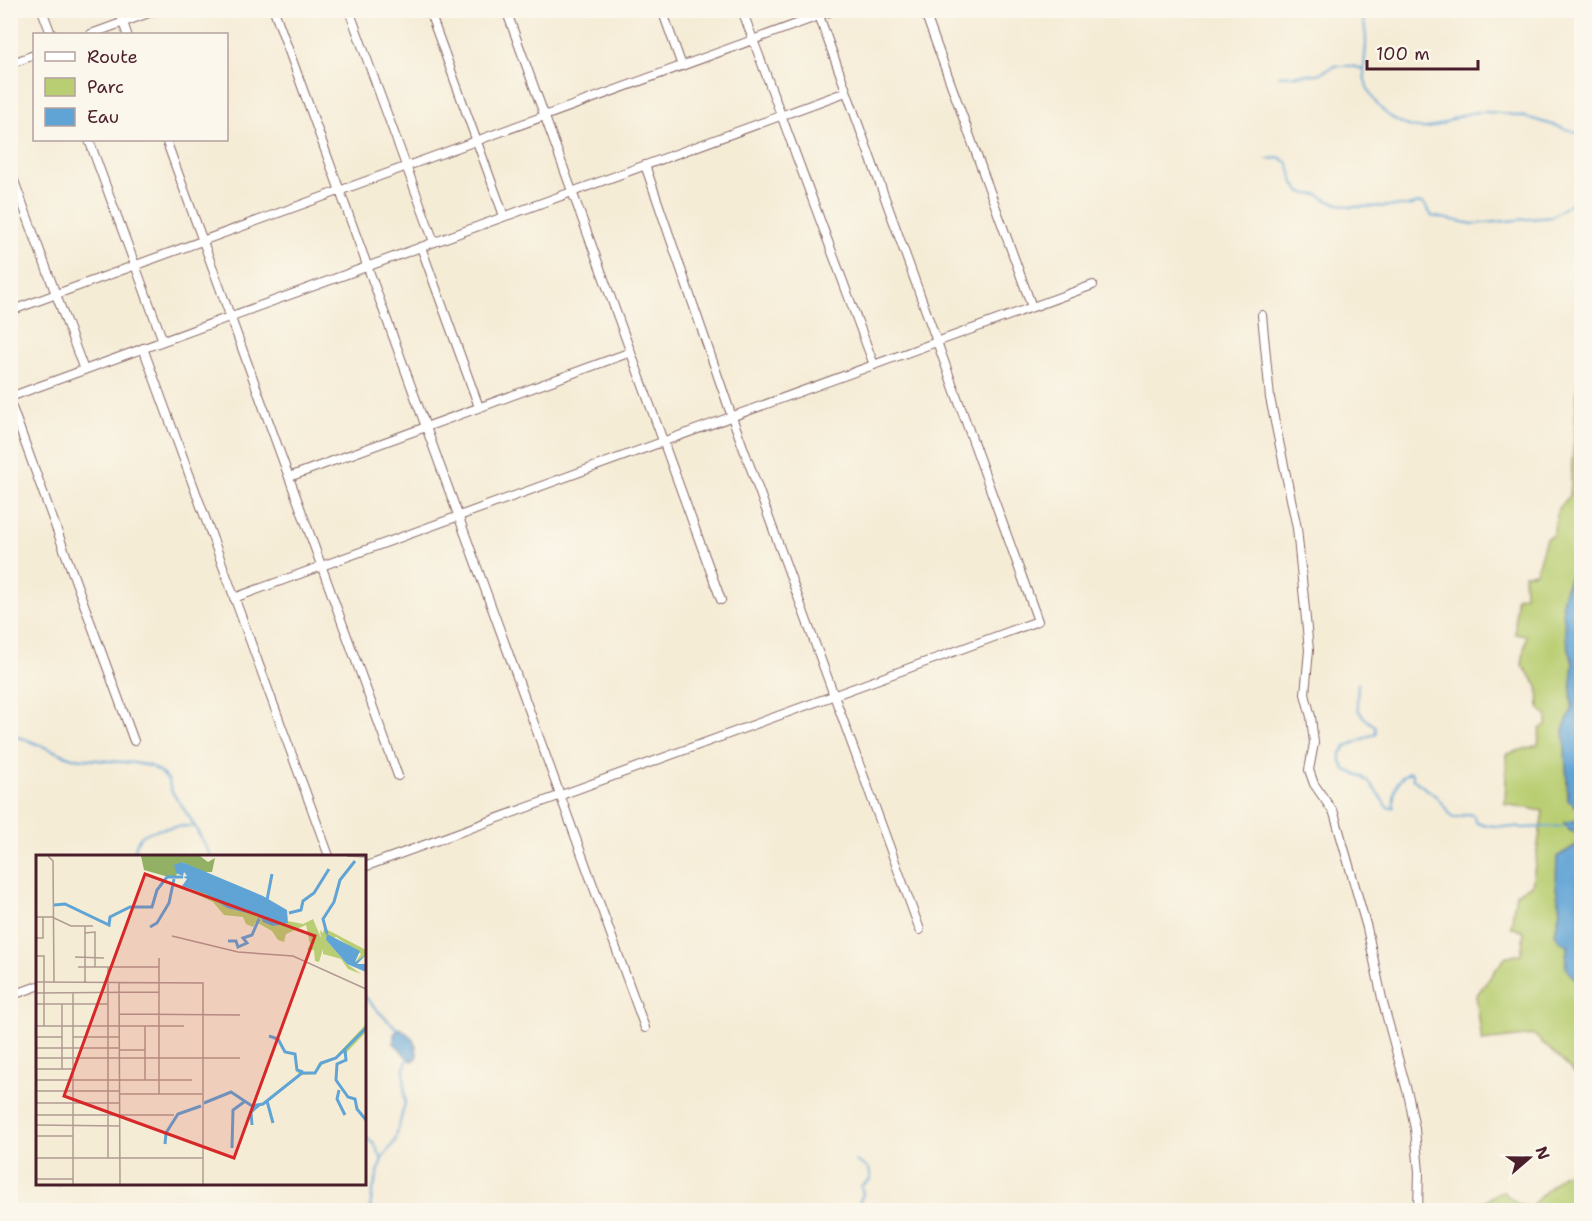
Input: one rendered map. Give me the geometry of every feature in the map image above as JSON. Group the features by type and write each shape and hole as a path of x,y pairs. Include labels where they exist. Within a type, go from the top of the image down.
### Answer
{"street":[{"path":"42,10 51,33"},
{"path":"119,10 127,33"},
{"path":"94,33 157,10"},
{"path":"274,10 645,1028"},
{"path":"349,10 434,242"},
{"path":"429,10 504,216"},
{"path":"506,10 722,600"},
{"path":"662,10 682,66"},
{"path":"741,10 874,365"},
{"path":"10,311 753,41 818,14 835,10"},
{"path":"924,10 1032,307"},
{"path":"366,866 1038,621 818,14"},
{"path":"10,64 33,55"},
{"path":"10,397 846,92"},
{"path":"89,141 163,341"},
{"path":"166,141 398,776"},
{"path":"645,165 732,417 920,930"},
{"path":"10,170 84,370"},
{"path":"421,247 479,407"},
{"path":"234,598 1093,285"},
{"path":"1262,315 1270,398 1298,539 1309,650 1305,694 1314,743 1309,770 1314,784 1334,813 1367,928 1383,1003 1416,1129 1419,1173 1418,1210"},
{"path":"143,348 328,855"},
{"path":"289,477 631,352"},
{"path":"10,402 134,741"},
{"path":"10,996 36,987"}],"green space":[{"path":"1581,331 1581,526 1574,566 1565,590 1566,637 1573,663 1572,710 1564,727 1568,800 1582,811 1581,820 1564,823 1570,831 1581,833 1582,842 1557,857 1556,887 1560,910 1555,934 1568,945 1565,963 1567,971 1581,982 1581,1079 1534,1035 1482,1041 1476,996 1506,956 1521,955 1524,932 1511,927 1516,893 1532,885 1543,811 1505,804 1507,754 1538,745 1540,729 1547,724 1547,715 1539,709 1538,686 1522,665 1526,636 1515,634 1516,597 1525,595 1524,574 1536,572 1546,538 1553,535 1558,508 1570,496"},
{"path":"1581,1171 1581,1210 1484,1210 1481,1203 1502,1191 1519,1205 1530,1207 1563,1174"}],"water":[{"path":"1581,526 1581,811 1568,800 1564,727 1572,710 1573,664 1566,637 1562,603 1574,566"},
{"path":"1581,820 1581,833 1570,831 1564,822"},
{"path":"1581,842 1581,982 1571,975 1566,967 1568,945 1561,942 1555,934 1560,910 1556,887 1557,857"},
{"path":"400,1028 415,1043 417,1057 412,1061 394,1043 394,1034"}],"waterway":[{"path":"1361,10 1366,38 1365,81 1378,106 1395,120 1415,128 1425,128 1468,113 1493,112 1532,119 1582,134"},
{"path":"1279,76 1318,74 1335,66 1364,69"},
{"path":"1267,159 1281,158 1288,163 1299,191 1319,195 1329,201 1350,207 1408,206 1418,203 1424,204 1432,216 1473,224 1551,217 1582,198"},
{"path":"1358,683 1358,708 1363,716 1375,726 1376,733 1347,746 1341,753 1341,761 1345,770 1365,779 1387,807 1394,807 1396,786 1401,778 1410,772 1413,774 1413,779 1437,797 1453,818 1469,814 1473,815 1477,823 1483,825 1523,828 1567,826"},
{"path":"10,736 22,738 72,758 150,766 168,780 172,792 190,818 210,855"},
{"path":"132,855 139,839 149,832 164,828 194,826"},
{"path":"366,998 401,1032"},
{"path":"370,1210 382,1159 395,1141 405,1103 404,1068 408,1059"},
{"path":"366,1138 375,1145 382,1159"},
{"path":"856,1161 869,1169 871,1179 861,1186 863,1194 856,1210"}]}
